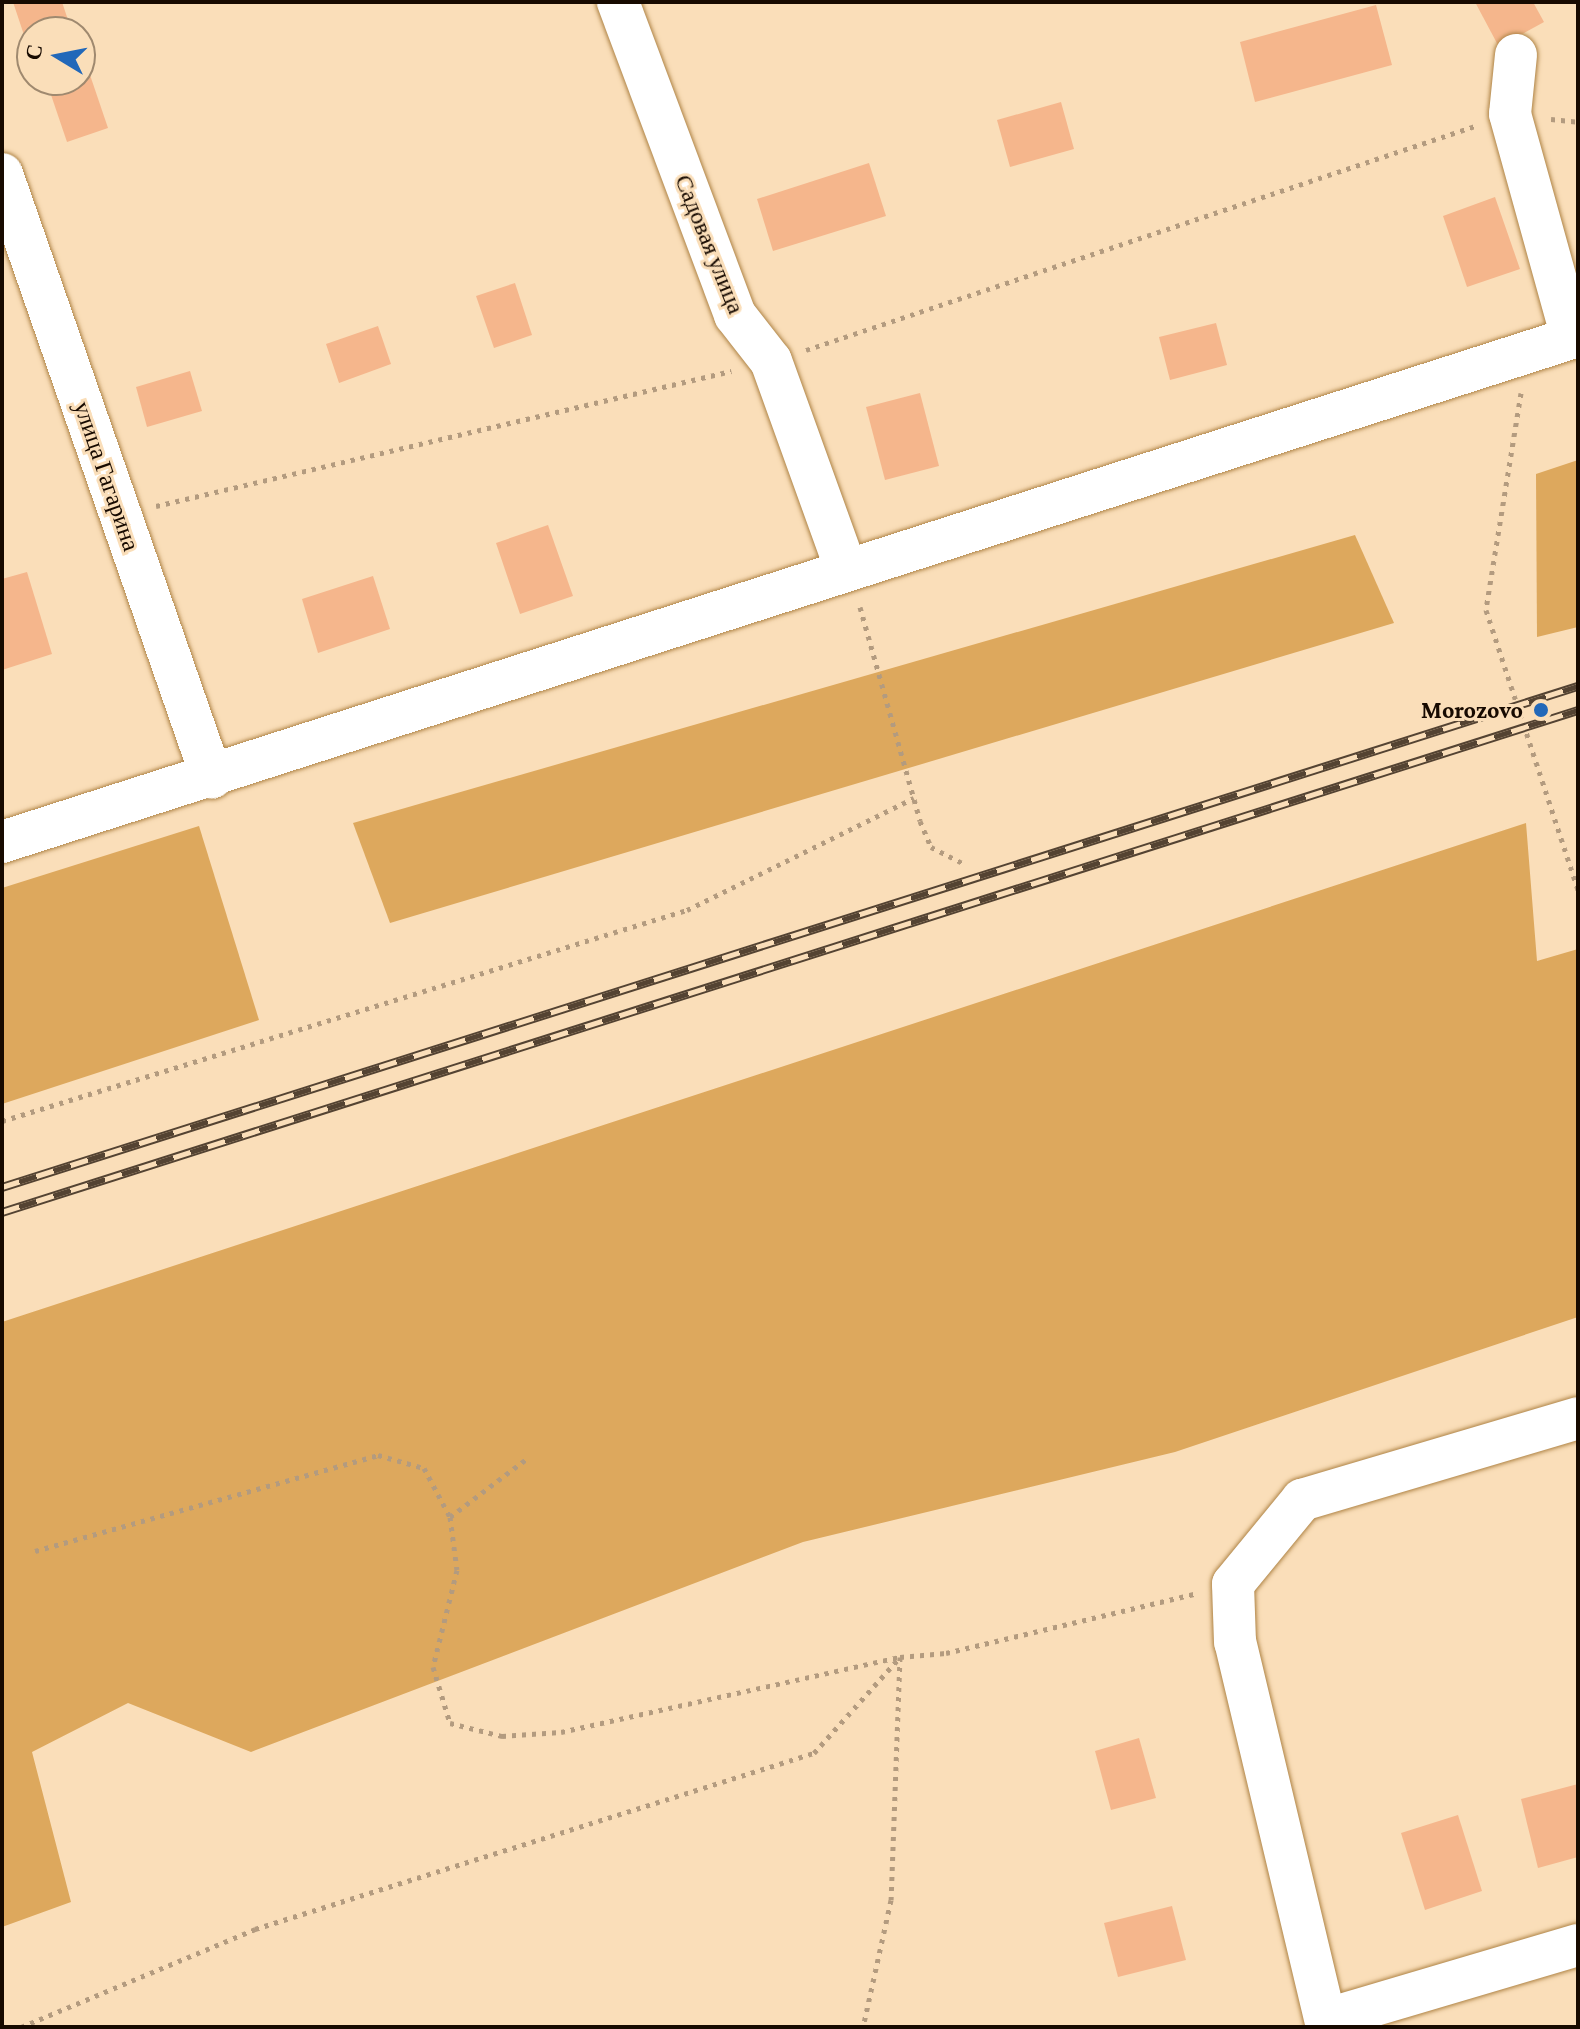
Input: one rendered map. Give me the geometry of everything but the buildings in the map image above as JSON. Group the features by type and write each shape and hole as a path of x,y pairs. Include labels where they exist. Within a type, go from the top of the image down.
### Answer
{"street":[{"name":"Садовая улица","path":"618,2 735,315 771,361 846,569"},
{"path":"2,842 212,778 846,569 1575,337 1510,114 1516,55"},
{"name":"улица Гагарина","path":"2,174 212,778"},
{"path":"1578,1418 1302,1500 1233,1584 1235,1642 1328,2023 1578,1945"}],"path":[{"path":"120,514 771,361 1510,114 1578,122"},
{"path":"1527,352 1486,610 1578,890"},
{"path":"846,569 875,649 914,798 931,847 962,863"},
{"path":"2,1121 687,910 914,798"},
{"path":"35,1551 378,1455 424,1468 450,1517 457,1570 433,1667 450,1723 502,1736 561,1732 900,1657 946,1653 1233,1584"},
{"path":"450,1517 529,1457"},
{"path":"21,2027 255,1929 814,1753 900,1657"},
{"path":"863,2027 891,1900 900,1657"}],"shaded area":[{"path":"1578,460 1578,627 1537,637 1536,474"},
{"path":"1355,535 1394,623 390,923 353,823"},
{"path":"1526,823 1537,961 1578,949 1578,1317 1175,1452 803,1542 251,1752 128,1703 32,1752 71,1902 2,1927 2,1322"},
{"path":"199,826 259,1020 2,1104 2,888"}],"railway":[{"path":"2,1187 1578,686"},
{"path":"2,1212 1578,710"}],"place":[{"name":"Morozovo","path":"1541,710"}]}
